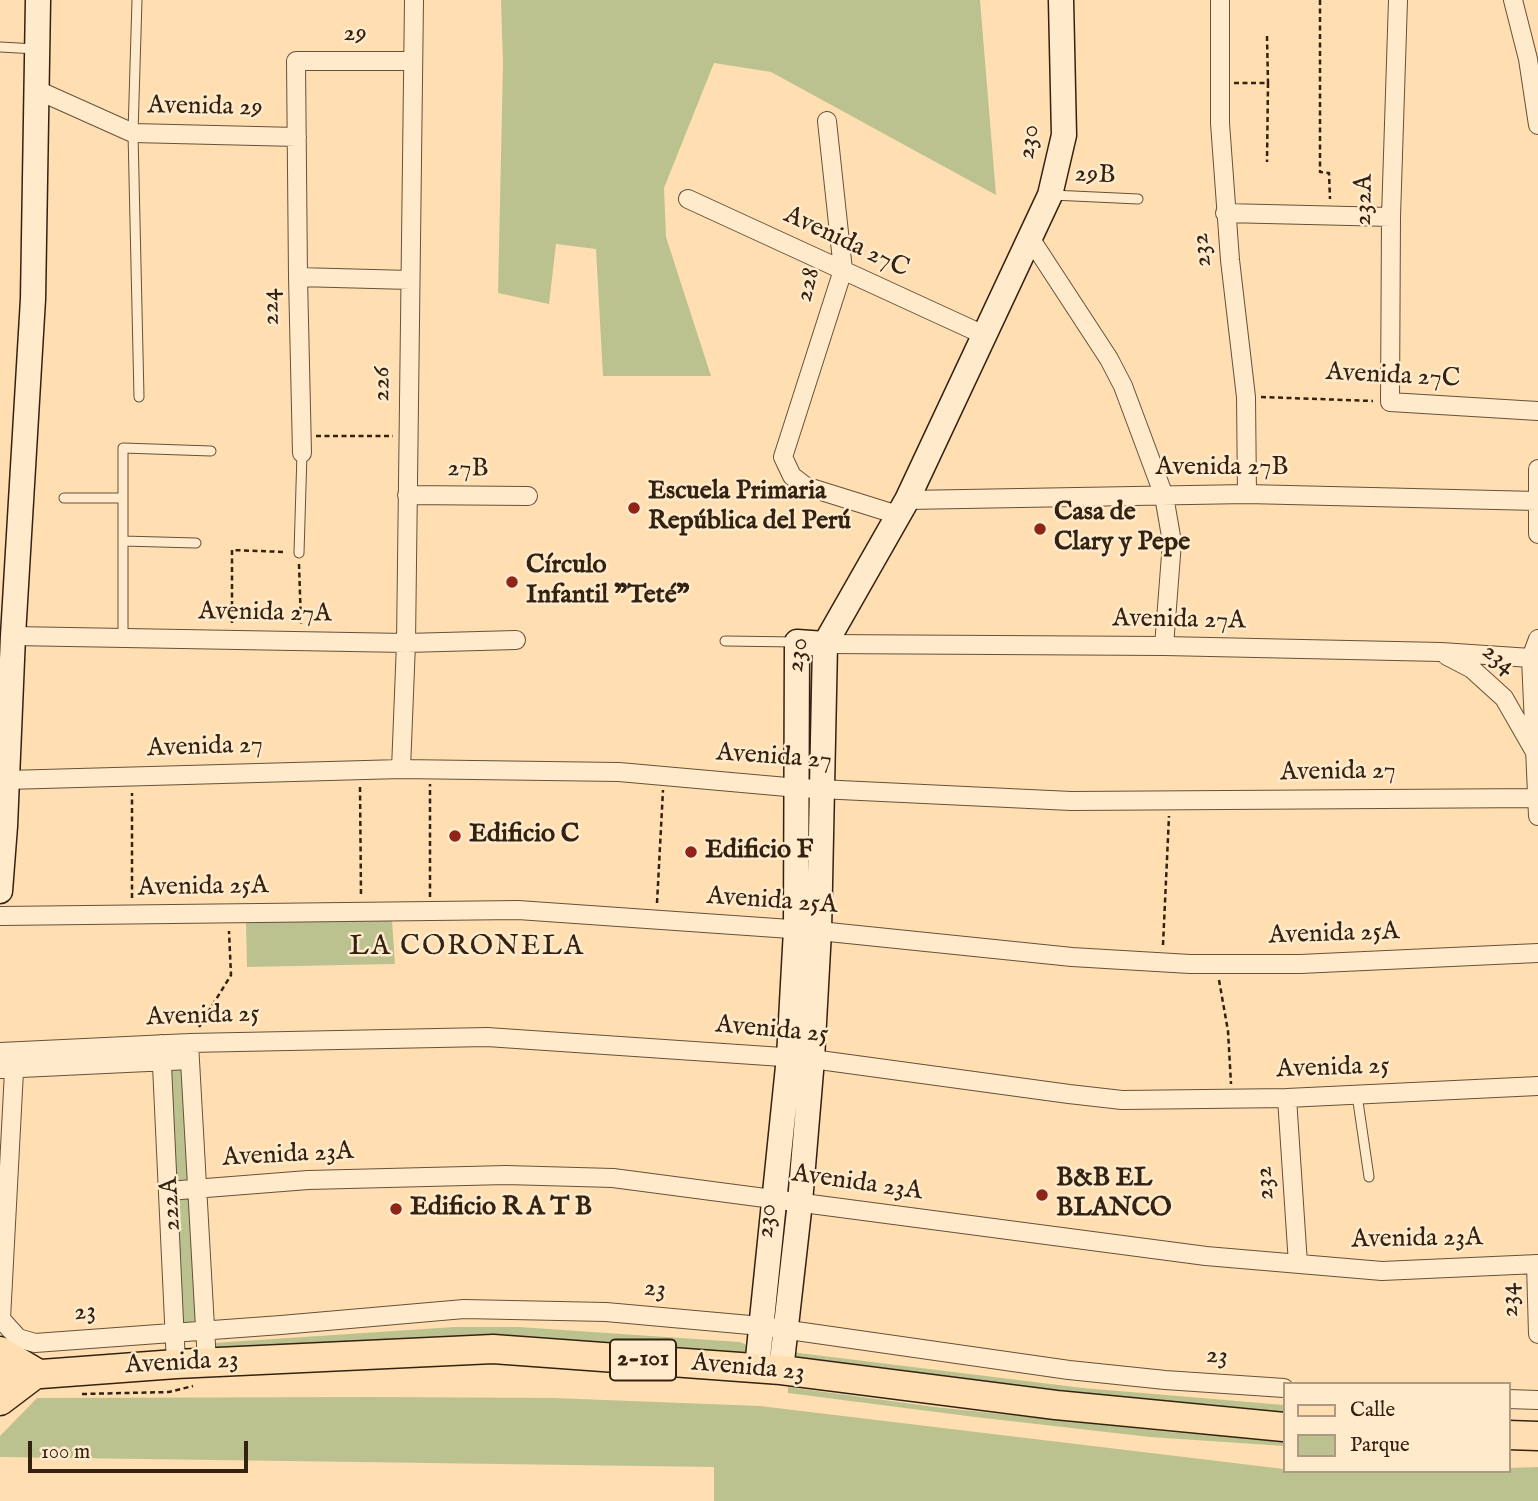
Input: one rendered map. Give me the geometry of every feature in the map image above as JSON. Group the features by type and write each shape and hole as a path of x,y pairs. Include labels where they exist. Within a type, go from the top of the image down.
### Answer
{"main road":[{"path":"0,1401 37,1373 9,1345"},
{"name":"Avenida 23","path":"0,1377 176,1364 205,1373 493,1349 769,1369 1056,1405 1282,1427"},
{"path":"1510,1435 1538,1436"}],"street":[{"path":"0,891 7,779 5,728 33,299 38,0"},
{"name":"226","path":"401,769 406,643 414,0"},
{"name":"230","path":"809,788 825,644 903,508 1050,195 1064,135 1060,0"},
{"name":"232","path":"1220,0 1220,122 1225,213 1246,397 1247,494"},
{"name":"232A","path":"1390,402 1391,217 1398,0"},
{"path":"1513,0 1528,59 1538,125"},
{"name":"29","path":"296,61 413,61"},
{"name":"224","path":"296,61 302,444"},
{"name":"Avenida 29","path":"37,90 133,133 297,137"},
{"name":"228","path":"783,457 843,270 827,121"},
{"name":"Avenida 27C","path":"688,199 984,335"},
{"path":"1225,213 1391,217"},
{"path":"1030,238 1119,377 1164,496 1172,542 1164,646"},
{"path":"298,277 410,280"},
{"name":"Avenida 27C","path":"1390,402 1538,411"},
{"name":"Avenida 27B","path":"783,457 792,476 805,486 903,508 1247,494 1537,501"},
{"path":"1538,469 1538,534"},
{"name":"27B","path":"407,495 528,496"},
{"name":"Avenida 27A","path":"13,636 406,643 516,640"},
{"name":"234","path":"1538,639 1531,658 1538,816"},
{"path":"797,642 825,644"},
{"name":"230","path":"773,1328 800,1202 800,1058 807,931 809,788 797,642"},
{"name":"Avenida 27A","path":"825,644 1164,646 1441,652 1531,658"},
{"name":"234","path":"1441,652 1472,669 1504,698 1535,752"},
{"name":"Avenida 27","path":"7,779 401,769 619,772 809,788 1071,801 1170,801 1537,790"},
{"name":"Avenida 25A","path":"0,916 518,910 807,931 1072,957 1162,963 1300,964 1538,953"},
{"name":"Avenida 25","path":"7,1060 487,1037 800,1058 1109,1098 1287,1098 1538,1086"},
{"name":"222A","path":"189,1051 205,1329 205,1373"},
{"name":"222A","path":"161,1052 176,1364"},
{"name":"230","path":"769,1369 773,1328 776,1199 800,1058"},
{"path":"7,1060 1,1319 9,1345"},
{"name":"232","path":"1287,1098 1298,1264"},
{"name":"Avenida 23A","path":"169,1191 308,1180 506,1175 613,1178 1206,1256 1382,1270 1537,1264"},
{"name":"234","path":"1537,1264 1538,1334"},
{"name":"23","path":"9,1345 464,1309 606,1312 773,1328 1069,1370 1282,1388"},
{"path":"1510,1399 1538,1400"}],"lane":[{"path":"137,0 133,133 139,397"},
{"path":"0,47 37,49"},
{"name":"29B","path":"1050,195 1138,199"},
{"name":"224","path":"299,553 302,444"},
{"path":"123,638 123,448 211,451"},
{"path":"64,498 123,498"},
{"path":"123,541 196,543"},
{"path":"725,640 797,642"},
{"path":"1357,1096 1369,1177"}],"path":[{"path":"1320,0 1320,172 1329,173 1331,215"},
{"path":"1267,162 1268,36"},
{"path":"1221,83 1268,83"},
{"name":"Avenida 27C","path":"1246,397 1390,402"},
{"path":"302,444 408,436"},
{"path":"232,640 232,551 299,553 301,641"},
{"path":"360,770 361,911"},
{"path":"430,770 430,911"},
{"path":"656,920 663,775"},
{"path":"131,916 132,777"},
{"path":"1162,963 1170,801"},
{"path":"189,1051 231,975 228,913"},
{"path":"1219,964 1218,982 1228,1031 1231,1098"},
{"path":"76,1394 169,1392 205,1373"}],"green space":[{"path":"501,0 980,0 996,195 771,72 714,63 664,188 666,237 711,376 603,376 596,249 556,244 549,304 498,293 503,64"},
{"path":"392,920 395,964 247,967 246,922"},
{"path":"176,1065 182,1065 190,1181 177,1184 174,1178 172,1070"},
{"path":"180,1199 188,1199 191,1203 196,1322 192,1326 181,1327 175,1203"},
{"path":"454,1327 519,1327 740,1342 745,1344 748,1352 744,1356 520,1338 455,1337 214,1351 213,1343"},
{"path":"791,1352 1083,1388 1282,1405 1282,1414 1083,1397 791,1361"},
{"path":"788,1387 935,1407 1282,1441 1282,1446 1150,1437 788,1393"},
{"path":"37,1398 554,1398 760,1406 1282,1469 1282,1473 1510,1473 1510,1468 1538,1467 1538,1501 714,1501 714,1467 0,1457 0,1436"}],"place":[{"name":"Escuela Primaria República del Perú","path":"634,508"},
{"name":"Casa de Clary y Pepe","path":"1040,529"},
{"name":"Círculo Infantil \"Teté\"","path":"512,582"},
{"name":"Edificio C","path":"455,836"},
{"name":"Edificio F","path":"691,852"},
{"name":"B&B EL BLANCO","path":"1042,1195"},
{"name":"Edificio R A T B","path":"396,1209"}],"district":[{"name":"LA CORONELA","path":"467,948"}]}
